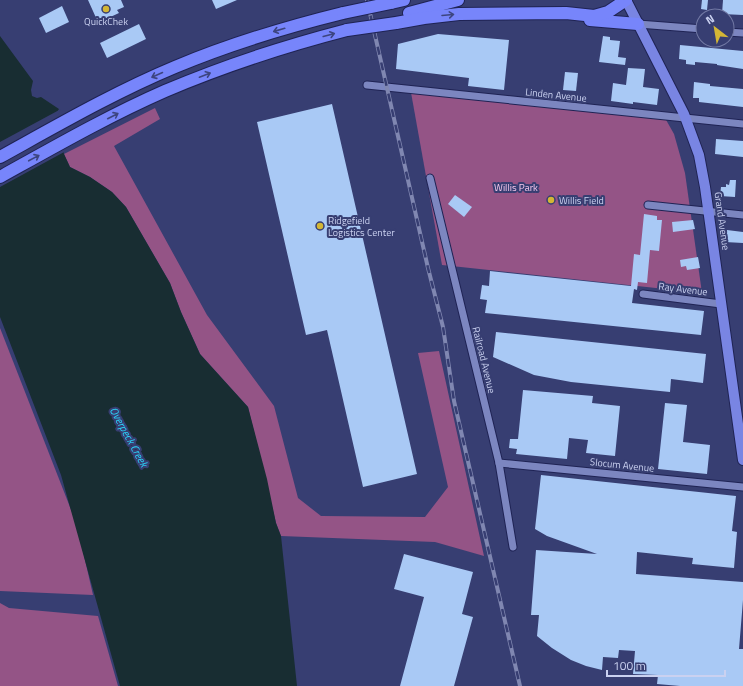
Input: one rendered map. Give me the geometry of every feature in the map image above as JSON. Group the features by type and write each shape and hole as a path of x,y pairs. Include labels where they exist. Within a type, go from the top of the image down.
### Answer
{"highway":[{"path":"0,156 129,88 199,58 265,34 343,12 376,0"},
{"path":"343,12 404,0"},
{"path":"0,177 78,134 140,103 205,75 274,50 347,30 395,20 458,0"},
{"path":"395,20 450,15 541,13 597,15 608,12 626,0"},
{"path":"541,13 624,24 638,24"}],"main road":[{"name":"Grand Avenue","path":"626,0 686,119 694,138 709,212 721,304 739,403 743,460"}],"street":[{"path":"638,24 695,28"},
{"name":"Linden Avenue","path":"367,85 743,124"},
{"name":"Railroad Avenue","path":"430,178 499,463 513,547"},
{"path":"648,205 743,215"},
{"name":"Ray Avenue","path":"643,294 721,304"},
{"name":"Slocum Avenue","path":"499,463 743,487"}],"green space":[{"name":"Willis Park","path":"410,87 665,118 674,134 685,173 702,293 442,265"},
{"path":"155,108 160,119 114,146 207,315 274,406 298,498 321,516 425,517 448,487 418,353 439,351 484,556 435,542 281,536 276,523 248,407 200,354 170,283 126,207 112,192 90,177 70,167 64,154"},
{"path":"0,328 77,525 93,595 0,591"},
{"path":"0,603 9,608 98,616 118,686 0,686"}],"water":[{"name":"Overpeck Creek","path":"0,36 33,81 31,90 32,96 37,98 41,97 59,109 54,117 64,154 70,167 90,177 112,192 126,207 170,283 200,354 248,407 267,479 276,523 281,536 297,686 120,686 61,475 0,317"}],"pier":[{"path":"61,109 57,117 66,151 0,187 0,142"}],"building":[{"name":"QuickChek","path":"88,0 121,0 124,7 117,10 119,13 106,19 104,17 97,20"},
{"path":"212,0 237,0 216,9"},
{"path":"702,0 708,0 707,8 701,8"},
{"path":"723,0 743,0 743,15 735,15 735,8 722,8"},
{"name":"QuickChek","path":"62,6 69,22 46,33 39,18"},
{"name":"QuickChek","path":"139,24 146,39 107,58 100,43"},
{"path":"438,34 509,40 504,90 468,86 469,78 396,69 398,44"},
{"path":"603,36 610,37 610,40 620,41 618,57 626,58 625,65 599,62"},
{"path":"680,45 695,46 695,48 743,51 743,69 695,62 695,65 686,64 686,60 679,59"},
{"path":"628,68 645,69 643,87 659,89 657,105 611,101 613,83 626,85"},
{"path":"565,72 578,73 576,91 563,90"},
{"path":"694,82 710,84 710,86 743,89 743,107 699,102 699,98 693,98"},
{"name":"Ridgefield Logistics Center","path":"332,104 417,474 363,487 327,330 306,335 257,122"},
{"path":"716,139 743,141 743,157 715,154"},
{"path":"730,180 736,180 735,197 720,196 721,187 726,187 726,184 729,185"},
{"path":"455,195 472,207 464,217 448,204"},
{"path":"644,214 657,216 657,220 662,220 659,251 650,250 647,283 638,282 637,290 634,289 632,303 704,311 701,335 485,313 487,300 480,299 482,285 489,286 490,271 631,286 634,254 640,255"},
{"path":"693,220 695,229 673,232 672,222"},
{"path":"727,230 743,232 743,243 725,242"},
{"path":"698,257 700,268 687,270 686,266 681,267 680,260"},
{"path":"496,332 706,354 703,383 671,379 670,392 571,382 534,375 493,357"},
{"path":"523,390 593,396 592,403 620,406 615,456 586,453 588,440 569,438 567,459 516,454 517,449 509,448 510,439 518,439"},
{"path":"665,403 687,405 683,442 710,445 707,474 658,469"},
{"path":"541,475 736,496 732,531 737,532 734,568 692,564 693,558 637,552 636,574 743,582 739,649 743,649 743,686 680,686 657,684 658,675 633,674 635,651 619,650 618,658 603,657 602,670 571,660 537,636 539,615 531,615 536,550 597,554 547,536 535,529"},
{"path":"404,554 473,572 462,614 473,617 454,686 400,686 424,597 394,589"}],"railway":[{"path":"367,0 428,268 443,327 454,401 520,686"}],"place":[{"name":"QuickChek","path":"106,9"},
{"name":"Willis Field","path":"551,200"},
{"name":"Ridgefield Logistics Center","path":"320,226"}]}
